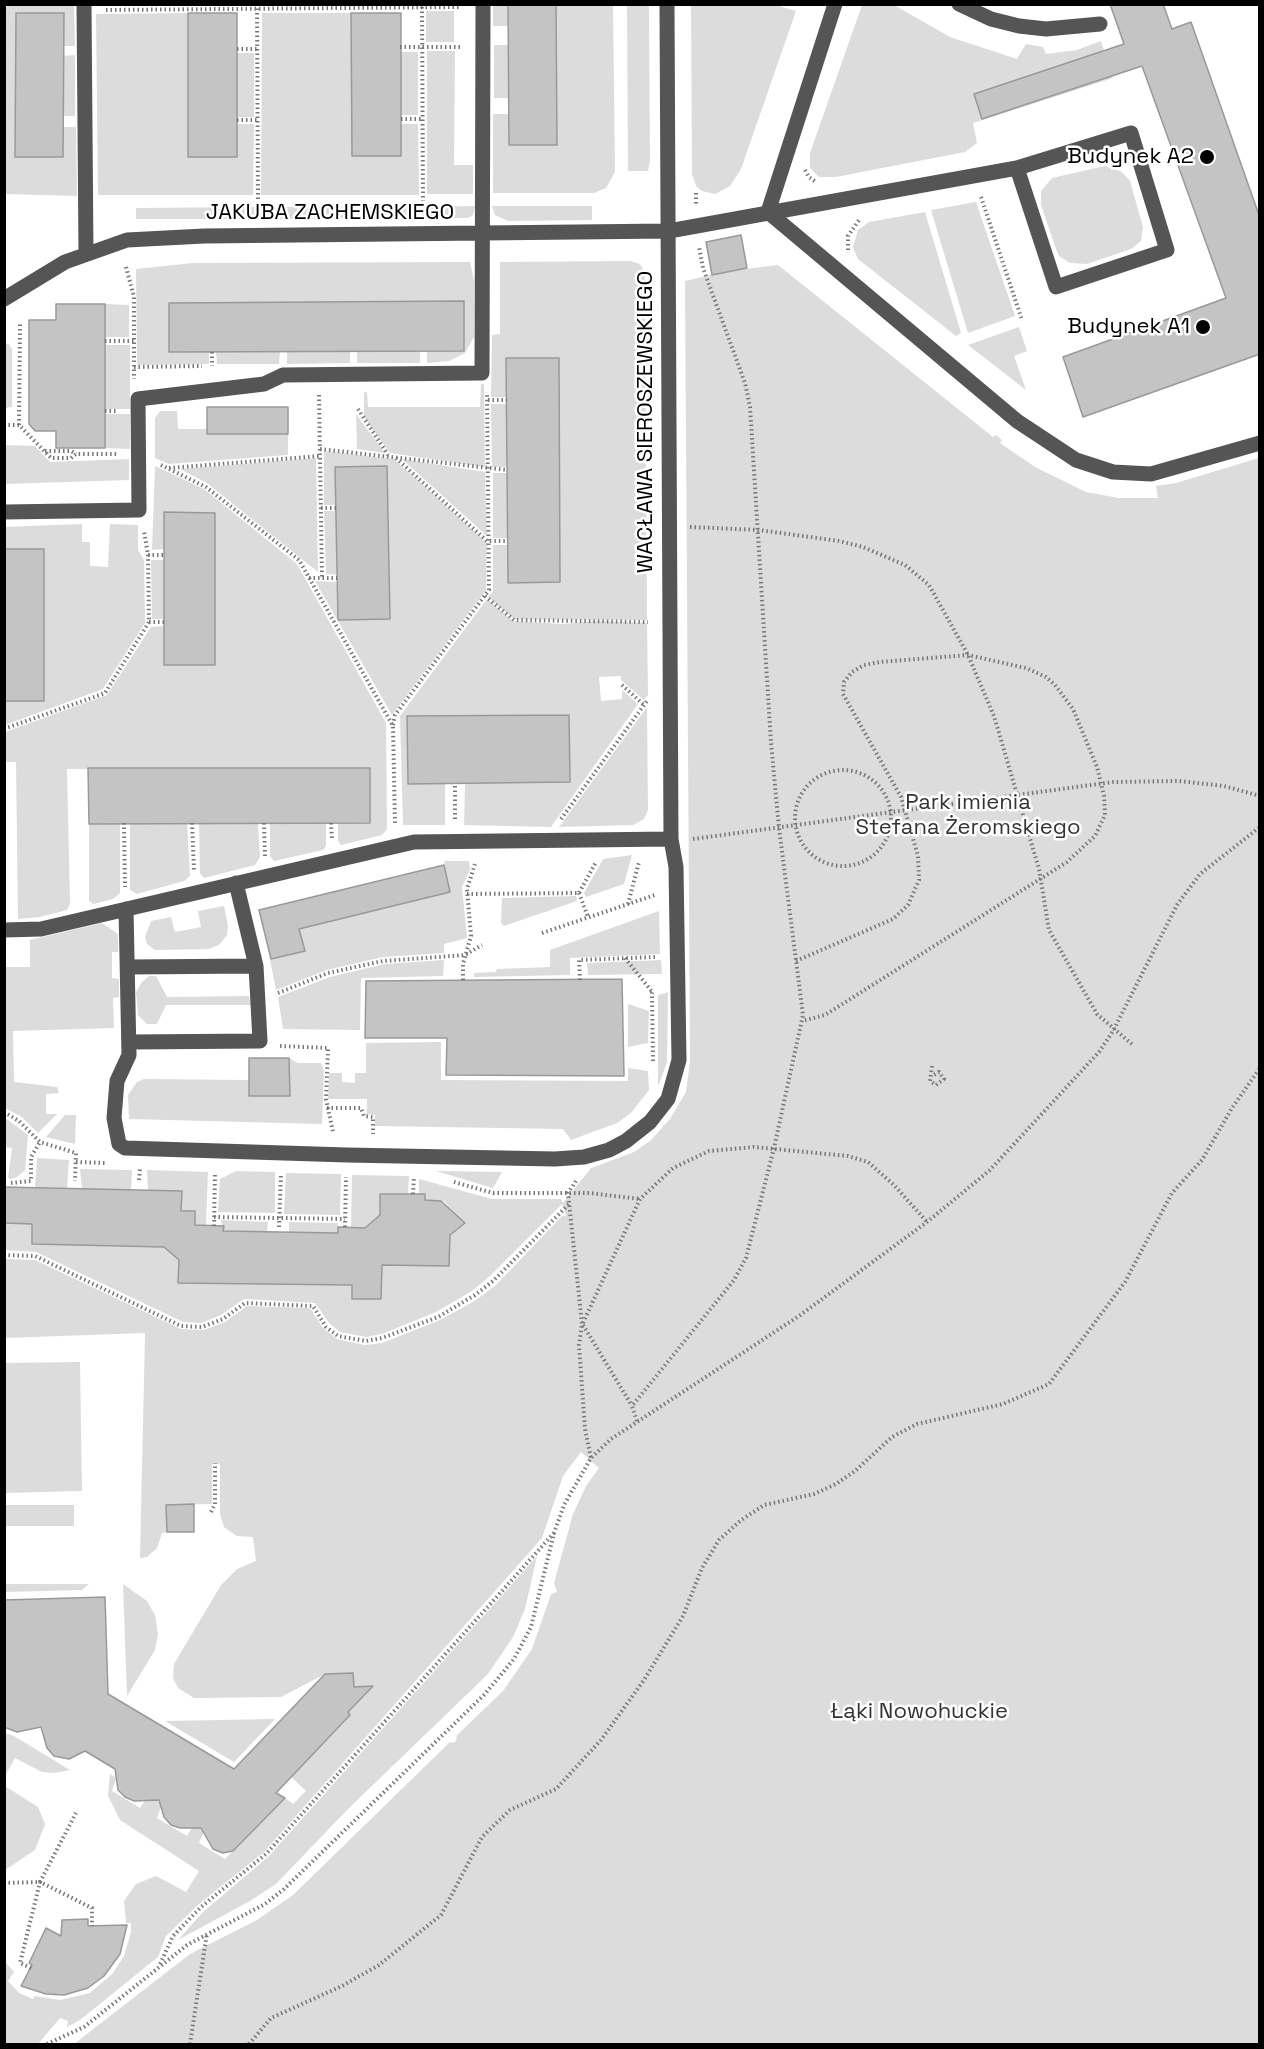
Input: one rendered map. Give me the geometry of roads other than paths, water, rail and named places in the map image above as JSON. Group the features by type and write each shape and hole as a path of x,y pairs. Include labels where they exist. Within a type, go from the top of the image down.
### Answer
{"street":[{"path":"84,4 86,254"},
{"name":"WACŁAWA SIEROSZEWSKIEGO","path":"129,1042 129,1054 117,1081 114,1118 119,1144 132,1150 555,1159 601,1152 626,1141 650,1122 668,1099 680,1059 678,840 669,526 667,4"},
{"path":"835,4 768,212 1017,421 1076,460 1113,472 1151,474 1260,442"},
{"path":"959,4 991,19 1019,26 1046,29 1100,24"},
{"path":"4,512 139,510 138,399 264,384 283,375 482,373 483,235 476,6"},
{"name":"JAKUBA ZACHEMSKIEGO","path":"7,292 65,262 119,242 177,237 669,231 1017,168 1131,133 1167,250 1056,287 1017,168"},
{"path":"4,930 41,929 125,902 236,883 414,842 678,840"},
{"path":"125,902 129,967 129,1042 260,1041 256,966 236,883"},
{"path":"129,967 256,966"}],"place":[{"name":"Budynek A2","path":"1207,157"},
{"name":"Budynek A1","path":"1203,327"}],"park label":[{"name":"Park imienia Stefana Żeromskiego","path":"968,816"},
{"name":"Łąki Nowohuckie","path":"919,1712"}]}
